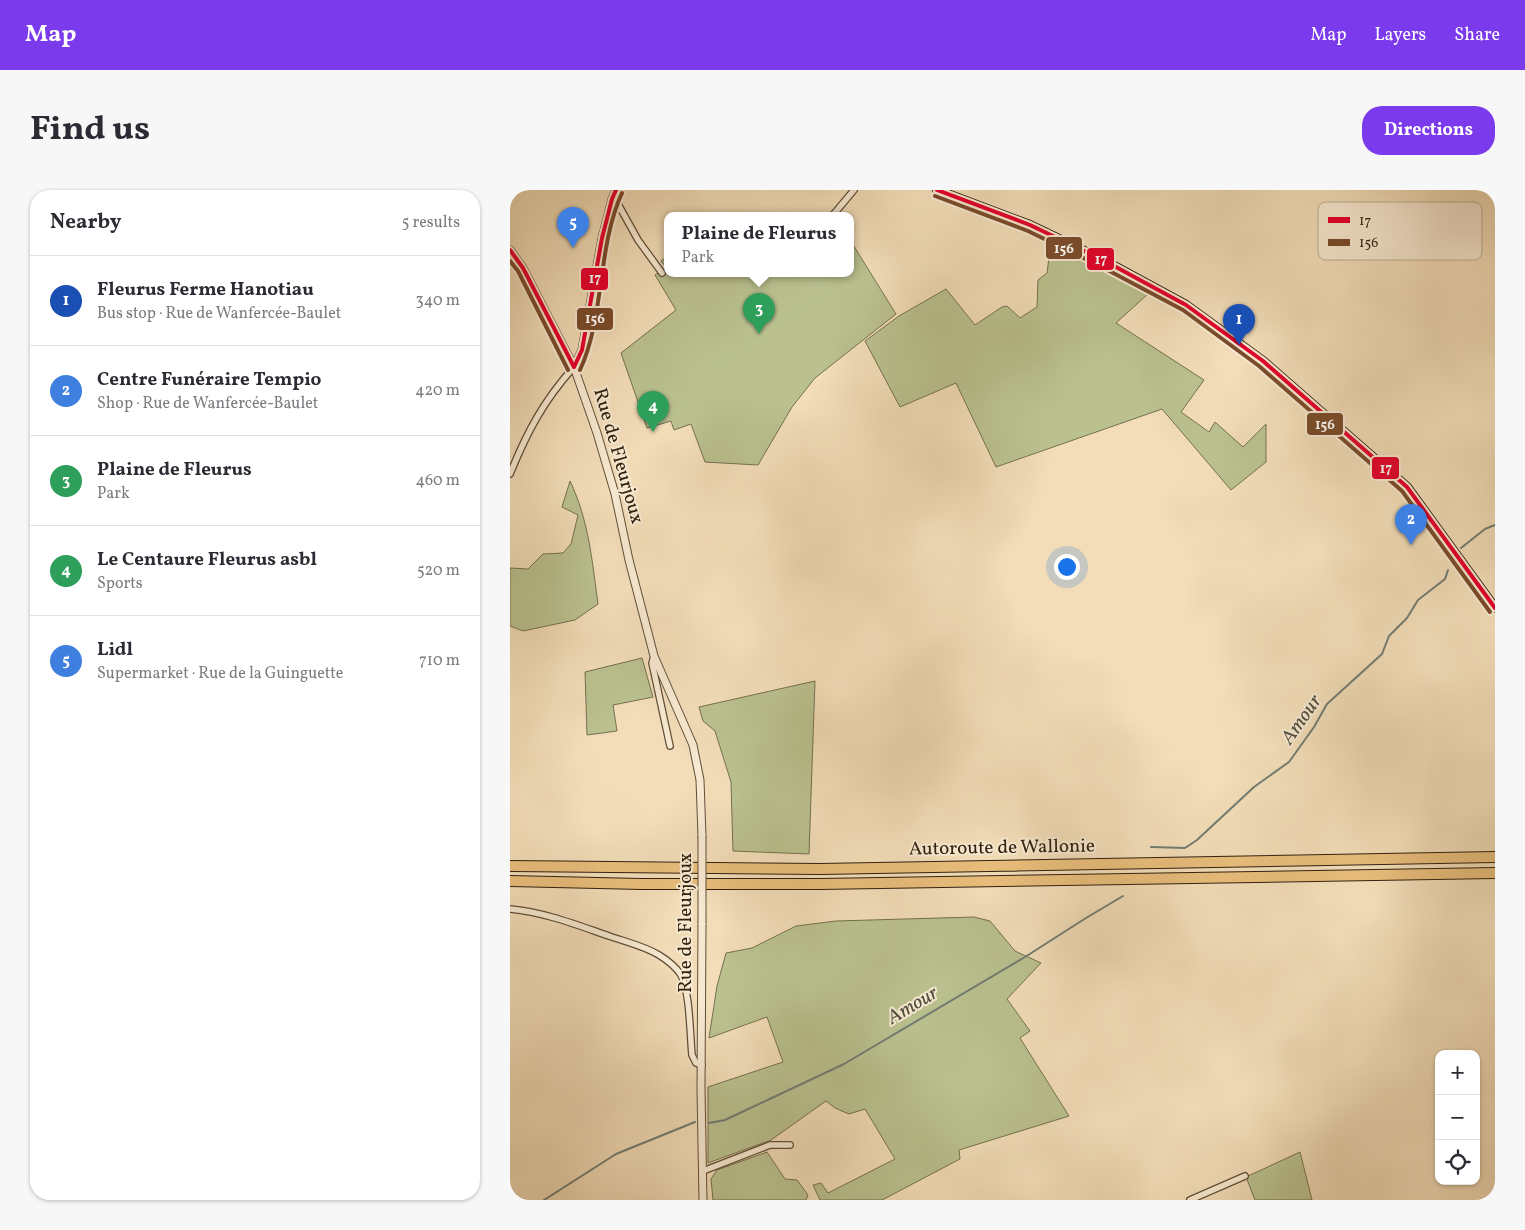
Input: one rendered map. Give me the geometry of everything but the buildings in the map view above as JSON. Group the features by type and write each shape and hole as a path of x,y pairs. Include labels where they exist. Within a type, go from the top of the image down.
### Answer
{"highway":[{"name":"Autoroute de Wallonie","path":"510,866 820,869 1495,857"},
{"name":"Autoroute de Wallonie","path":"510,881 642,884 820,884 1495,873"}],"main road":[{"path":"937,190 1030,225 1103,260 1186,305 1285,379 1407,487 1495,608"}],"street":[{"path":"510,474 528,432 560,383 574,367 582,350 602,238 616,190"},
{"path":"836,212 854,190"},
{"path":"612,199 618,204 638,240 662,273"},
{"name":"Rue de Fleurjoux","path":"510,250 523,268 574,367 597,433 615,494 629,560 654,656 693,745 700,780 702,836 703,1200"},
{"name":"Rue de Fleurjoux","path":"654,656 652,663 670,746"},
{"path":"510,909 551,917 634,945 658,955 673,965 682,976 687,996 692,1055 696,1062 702,1065"},
{"path":"703,1171 770,1145 790,1145"},
{"path":"1190,1200 1245,1176"}],"green space":[{"path":"1051,242 1149,293 1116,323 1204,380 1181,412 1209,432 1215,422 1243,447 1266,424 1266,462 1231,490 1162,409 996,467 956,383 900,407 865,341 899,316 946,289 975,325 1002,307 1007,306 1020,318 1037,307 1038,280 1047,273"},
{"path":"854,246 896,314 815,378 792,407 758,465 705,462 691,424 674,430 671,421 647,428 621,353 676,310 655,275 664,268 664,277 854,277"},
{"path":"570,481 586,526 598,604 575,620 523,631 510,626 510,568 528,569 543,554 563,553 571,544 578,515 562,507"},
{"path":"642,658 653,697 613,705 617,731 587,735 585,672"},
{"path":"815,681 809,854 733,851 731,782 715,731 703,721 699,707"},
{"path":"974,917 990,921 1015,951 1041,963 1007,999 1030,1031 1020,1038 1069,1116 959,1150 960,1159 882,1200 820,1200 813,1185 821,1183 828,1193 895,1159 865,1109 849,1114 835,1108 826,1101 771,1140 708,1163 708,1087 783,1062 767,1017 709,1038 717,986 726,953 752,948 796,926 836,921"},
{"path":"767,1152 785,1179 797,1180 808,1195 806,1200 713,1200 711,1179 717,1170"},
{"path":"1300,1152 1312,1200 1255,1200 1246,1177"}],"waterway":[{"name":"Amour","path":"1461,548 1485,529 1495,525"},
{"name":"Amour","path":"1151,847 1185,848 1197,840 1254,787 1289,762 1314,727 1327,704 1382,654 1389,636 1407,618 1418,600 1445,579 1448,570"},
{"name":"Amour","path":"709,1123 725,1120 844,1064 1025,957 1123,896"},
{"name":"Amour","path":"544,1200 616,1154 695,1122"}],"transit line":[{"name":"17","path":"574,367 582,350 602,238 616,190"},
{"name":"17","path":"937,190 1030,225 1103,260 1186,305 1263,361 1407,487 1495,608"},
{"name":"156","path":"580,370 594,327 608,236 622,193"},
{"name":"156","path":"935,196 1028,231 1100,266 1183,310 1259,366 1402,491 1490,612"},
{"name":"17","path":"510,250 523,268 574,367"},
{"name":"156","path":"510,261 518,271 568,370"}],"place":[{"name":"Lidl","path":"573,248"},
{"name":"Plaine de Fleurus","path":"759,334"},
{"name":"Fleurus Ferme Hanotiau","path":"1239,345"},
{"name":"Le Centaure Fleurus asbl","path":"653,432"},
{"name":"Centre Funéraire Tempio","path":"1411,545"}]}
